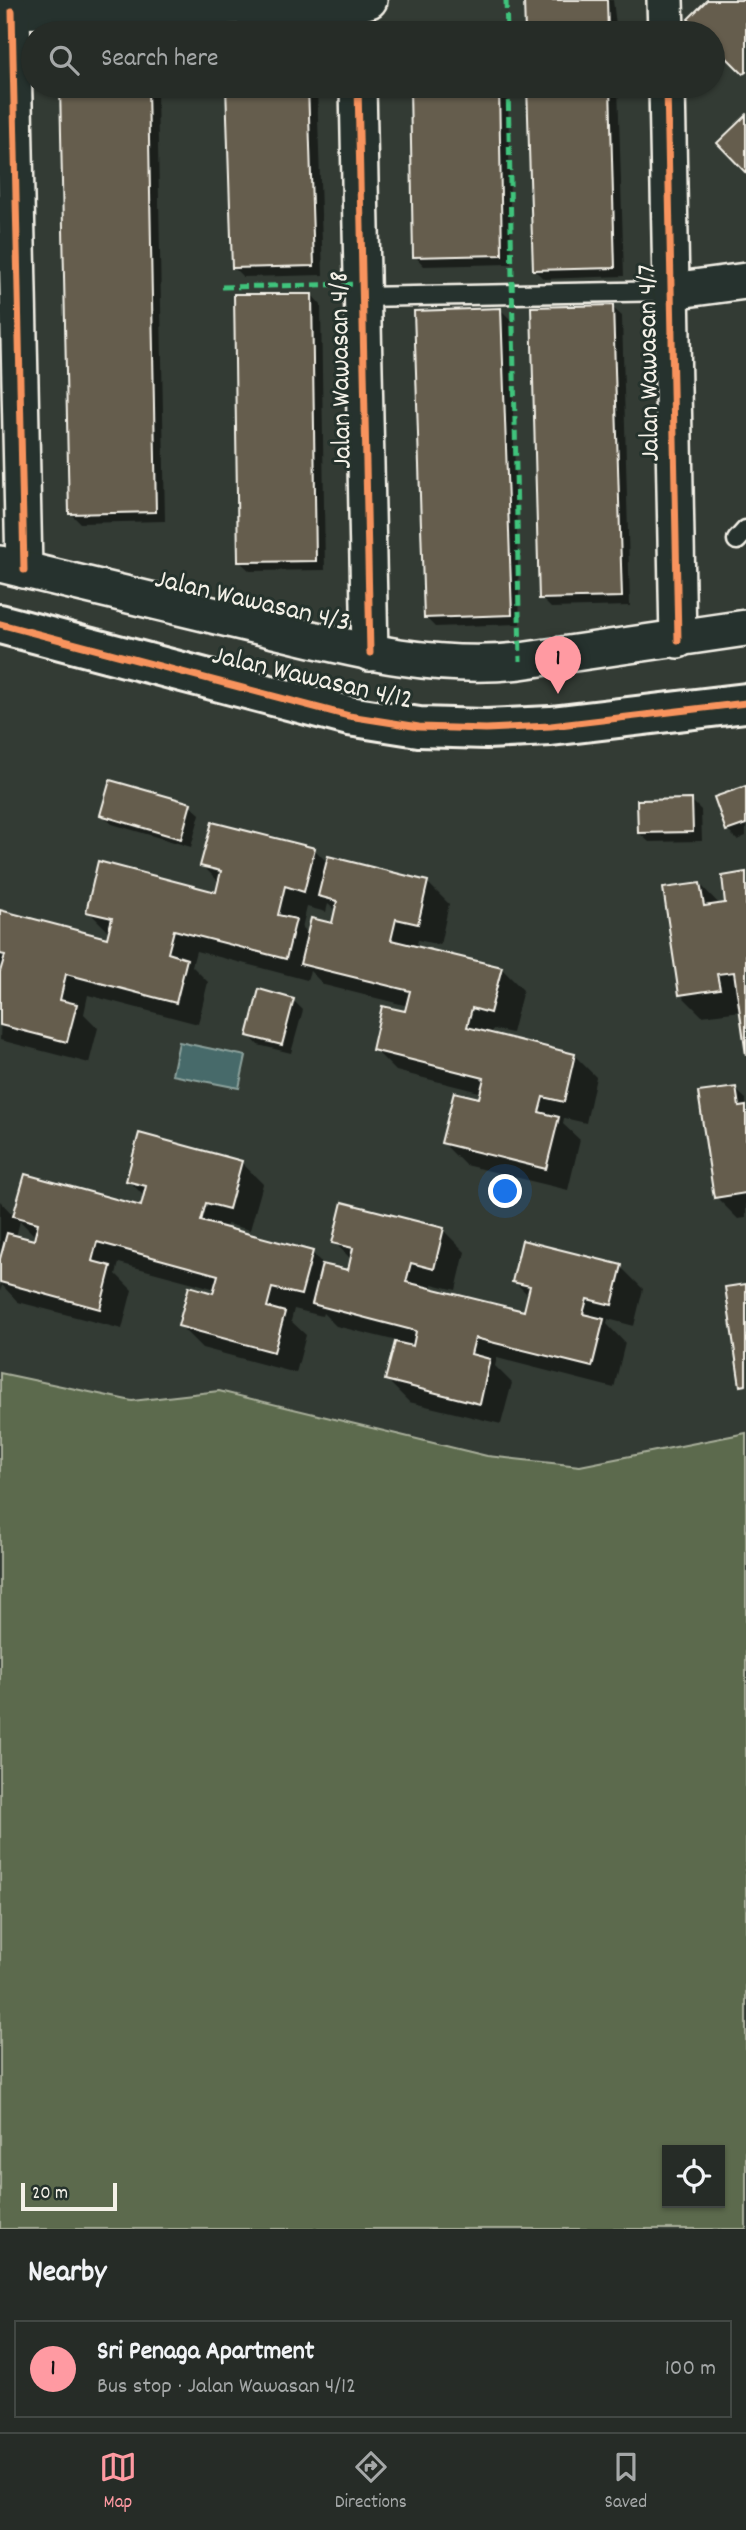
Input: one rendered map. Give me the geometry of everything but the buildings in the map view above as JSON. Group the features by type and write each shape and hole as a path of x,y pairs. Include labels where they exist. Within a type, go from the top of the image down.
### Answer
{"street":[{"path":"665,0 666,21"},
{"path":"12,567 6,11 361,12"},
{"name":"Jalan Wawasan 4/8","path":"358,98 369,653"},
{"name":"Jalan Wawasan 4/7","path":"667,98 678,640"},
{"path":"671,291 746,281"},
{"name":"Jalan Wawasan 4/3","path":"12,567 405,660 487,665 678,640 746,628"},
{"name":"Jalan Wawasan 4/12","path":"0,624 349,716 419,727 486,729 551,726 746,703"}],"lane":[{"path":"362,297 671,291"}],"green space":[{"path":"0,1373 132,1401 219,1391 487,1456 580,1466 746,1433 746,2229 0,2229"}],"water":[{"path":"179,1042 246,1056 239,1088 172,1075"}],"marked path":[{"path":"506,0 507,21"},
{"path":"508,98 520,661"},
{"path":"222,287 362,284"}],"cycle path":[{"path":"12,11 24,570"},
{"path":"358,98 370,653"},
{"path":"667,98 678,640"},
{"path":"0,624 349,716 419,727 486,729 551,726 746,703"}],"place":[{"name":"Sri Penaga Apartment","path":"558,694"}]}
